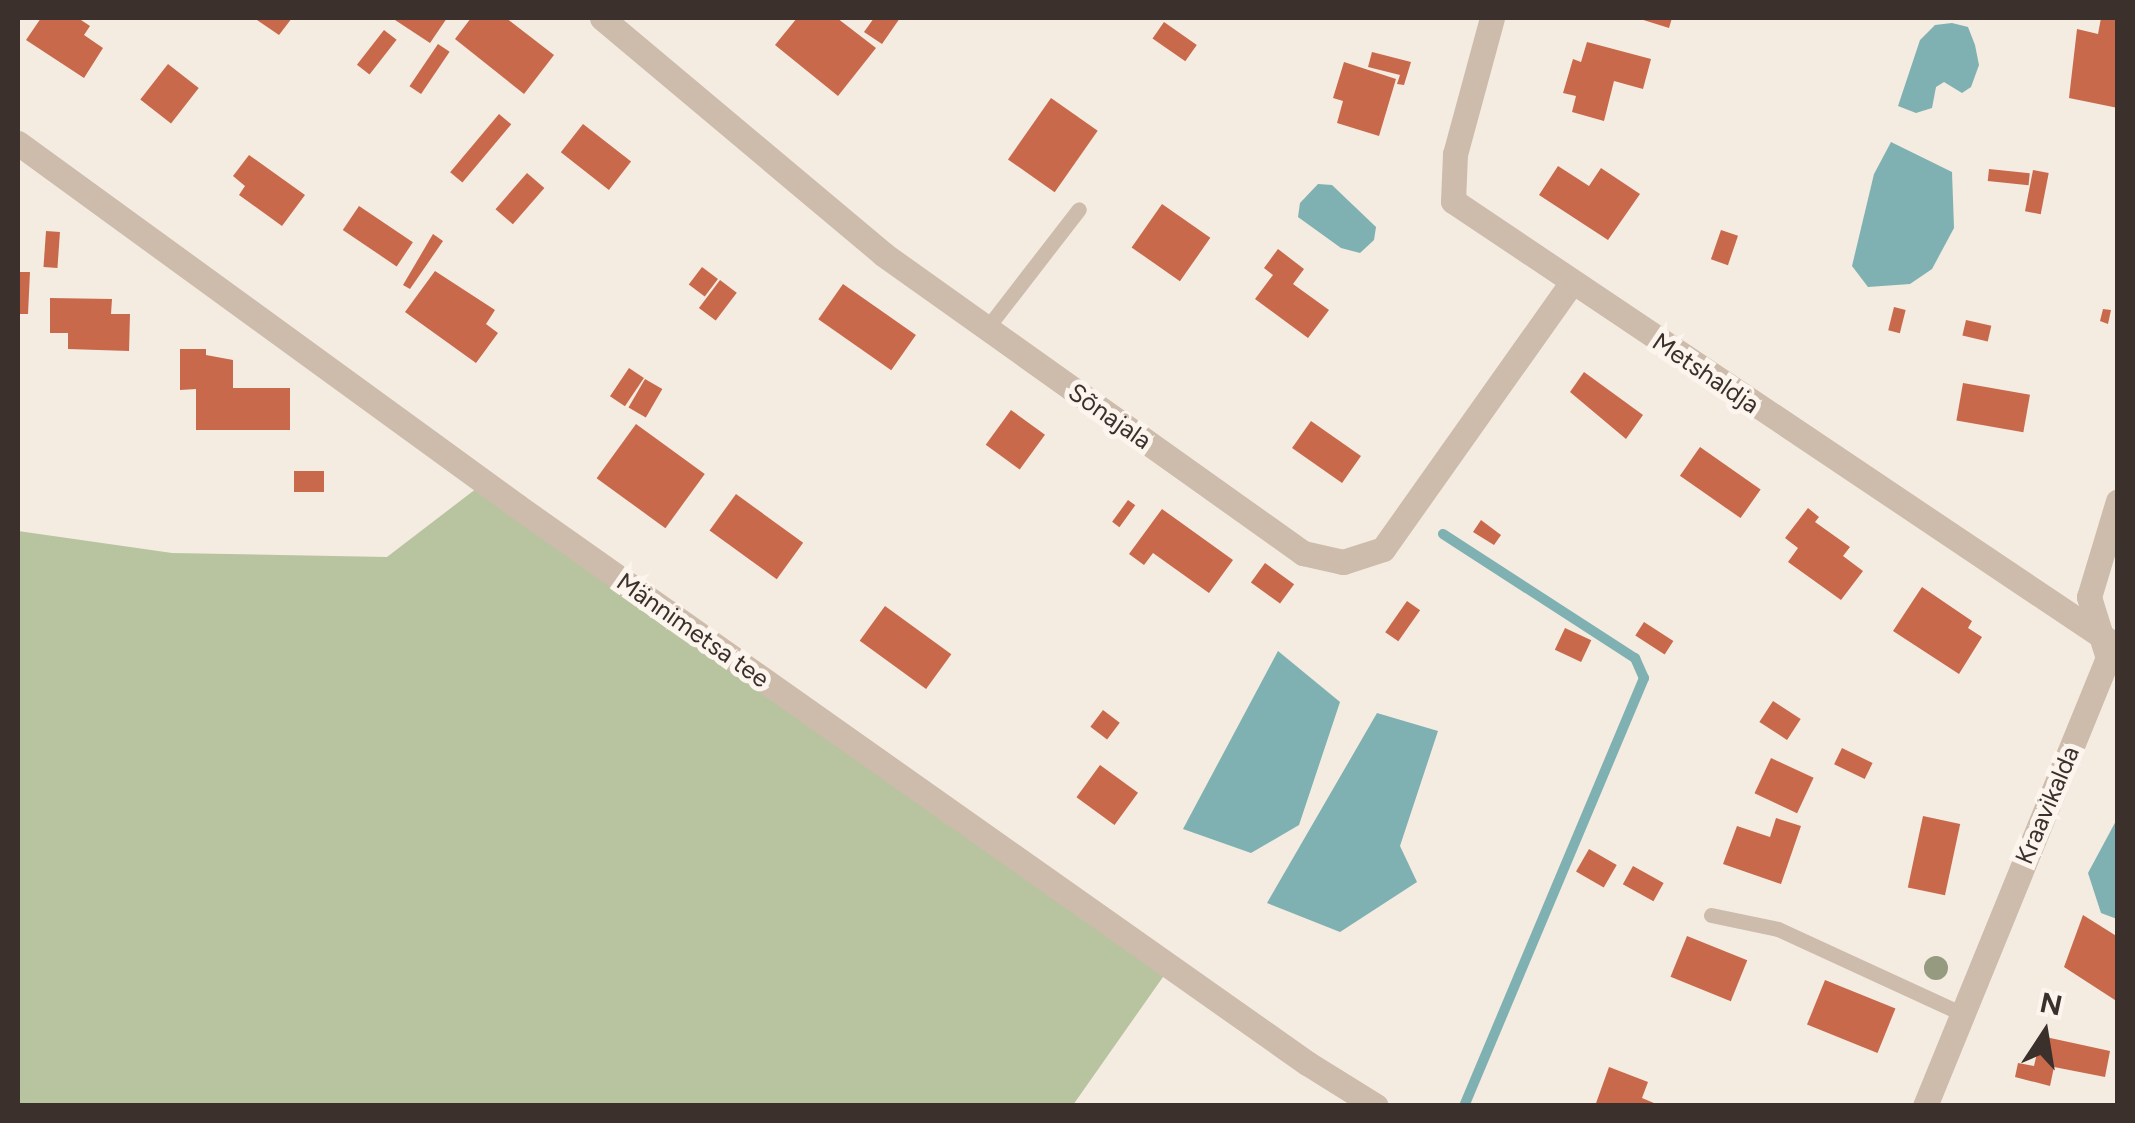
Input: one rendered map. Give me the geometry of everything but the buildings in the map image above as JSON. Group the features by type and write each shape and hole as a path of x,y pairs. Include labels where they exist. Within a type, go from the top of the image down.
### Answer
{"street":[{"name":"Sõnajala","path":"602,18 883,254 1303,553 1343,562 1382,549 1404,527 1570,283"},
{"name":"Metshaldja","path":"1492,18 1455,154 1453,201 2109,641"},
{"name":"Männimetsa tee","path":"18,143 534,517 1292,1053 1376,1106"},
{"name":"Kraavikalda","path":"1924,1106 2108,658 2109,641 2088,597 2118,501"}],"lane":[{"path":"987,328 1079,208"},
{"path":"1711,915 1778,930 1961,1013"}],"green space":[{"path":"481,485 1170,967 1073,1105 18,1106 18,531 172,553 387,557"}],"water":[{"path":"1952,23 1968,27 1975,45 1979,65 1971,87 1962,93 1944,82 1936,87 1932,108 1916,113 1898,106 1920,40 1935,25"},
{"path":"1891,142 1952,172 1954,228 1932,269 1910,284 1868,287 1852,266 1874,174"},
{"path":"1318,184 1332,185 1376,227 1374,240 1360,253 1341,248 1298,217 1300,203"},
{"path":"1278,651 1340,702 1299,825 1251,853 1183,829"},
{"path":"1377,713 1438,731 1400,846 1417,882 1340,932 1267,903"},
{"path":"2117,819 2118,919 2101,913 2088,873"}],"waterway":[{"path":"1443,534 1635,658 1644,678 1464,1106"}]}
